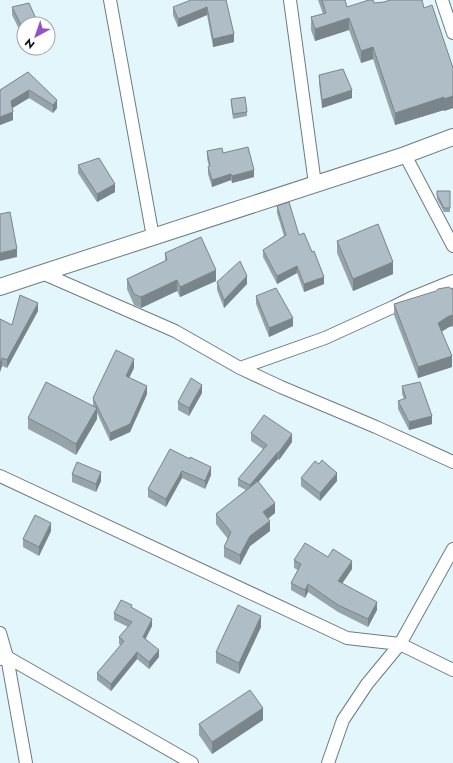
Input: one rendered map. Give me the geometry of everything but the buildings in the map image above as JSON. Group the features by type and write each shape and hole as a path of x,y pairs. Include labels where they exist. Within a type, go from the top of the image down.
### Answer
{"street":[{"path":"110,0 153,237"},
{"path":"290,0 316,184"},
{"path":"442,0 453,33"},
{"path":"0,287 406,155 453,137"},
{"path":"406,155 453,246"},
{"path":"42,273 175,331 240,368 281,387 376,427 453,462"},
{"path":"240,368 325,338 411,298 453,281"},
{"path":"0,476 347,638 400,644 453,670"},
{"path":"328,763 343,720 367,684 400,644 453,549"},
{"path":"0,633 26,763"},
{"path":"4,658 192,763"}]}
